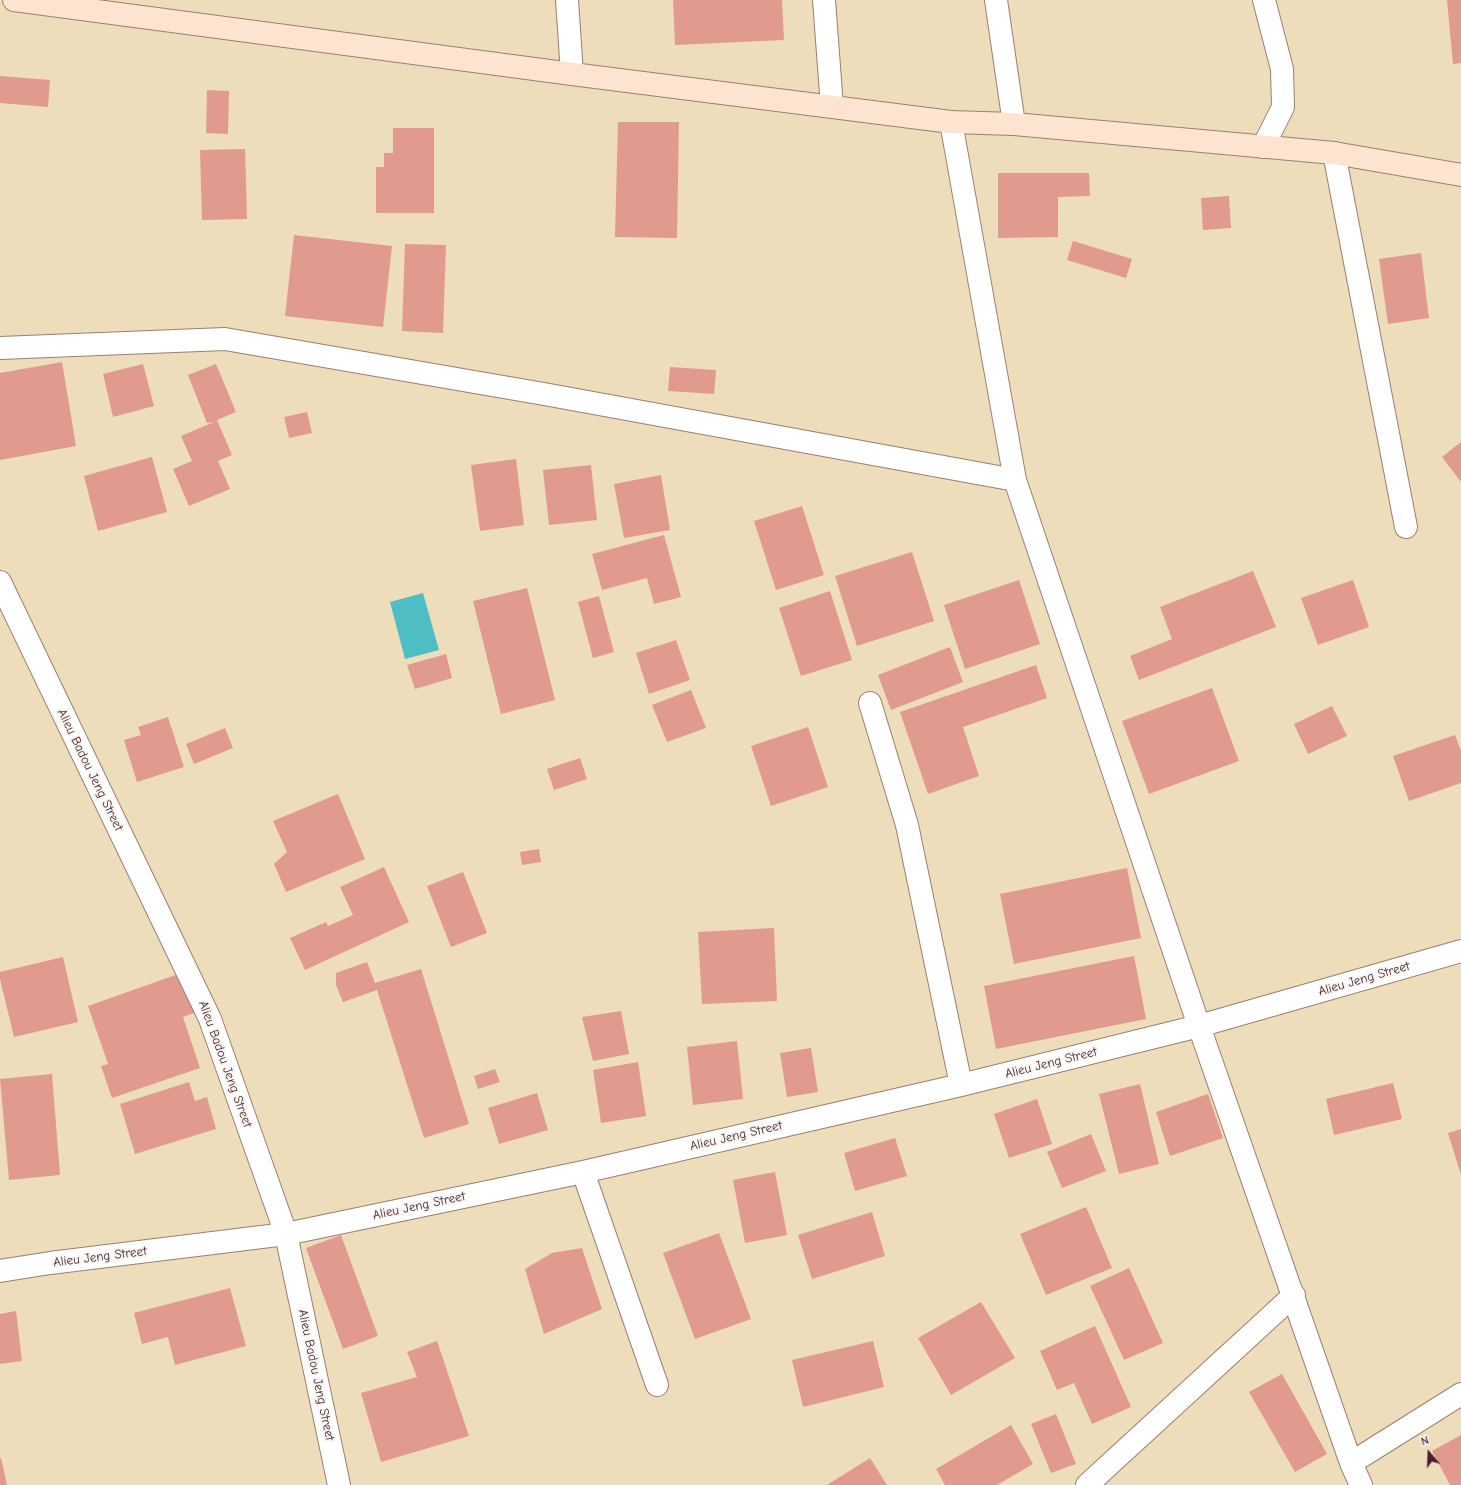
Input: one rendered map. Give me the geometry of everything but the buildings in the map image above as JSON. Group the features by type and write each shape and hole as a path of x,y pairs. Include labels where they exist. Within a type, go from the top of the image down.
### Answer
{"street":[{"path":"14,0 572,74 951,122 1014,124 1334,153 1461,175"},
{"path":"567,0 572,74"},
{"path":"824,0 832,107"},
{"path":"996,0 1014,124"},
{"path":"1263,147 1283,108 1282,69 1264,0"},
{"path":"951,122 1015,480 1199,1026 1294,1295 1351,1463 1361,1485"},
{"path":"1334,153 1406,527"},
{"path":"0,348 225,339 544,394 1015,480"},
{"name":"Alieu Badou Jeng Street","path":"0,582 210,1019 286,1234 339,1485"},
{"path":"870,703 907,825 961,1085"},
{"name":"Alieu Jeng Street","path":"0,1272 50,1263 286,1234 583,1172 961,1085 1199,1026 1461,951"},
{"path":"583,1172 657,1385"},
{"path":"1087,1485 1294,1295"},
{"path":"1351,1463 1461,1394"}],"water":[{"path":"423,593 439,650 405,659 390,602"}]}
